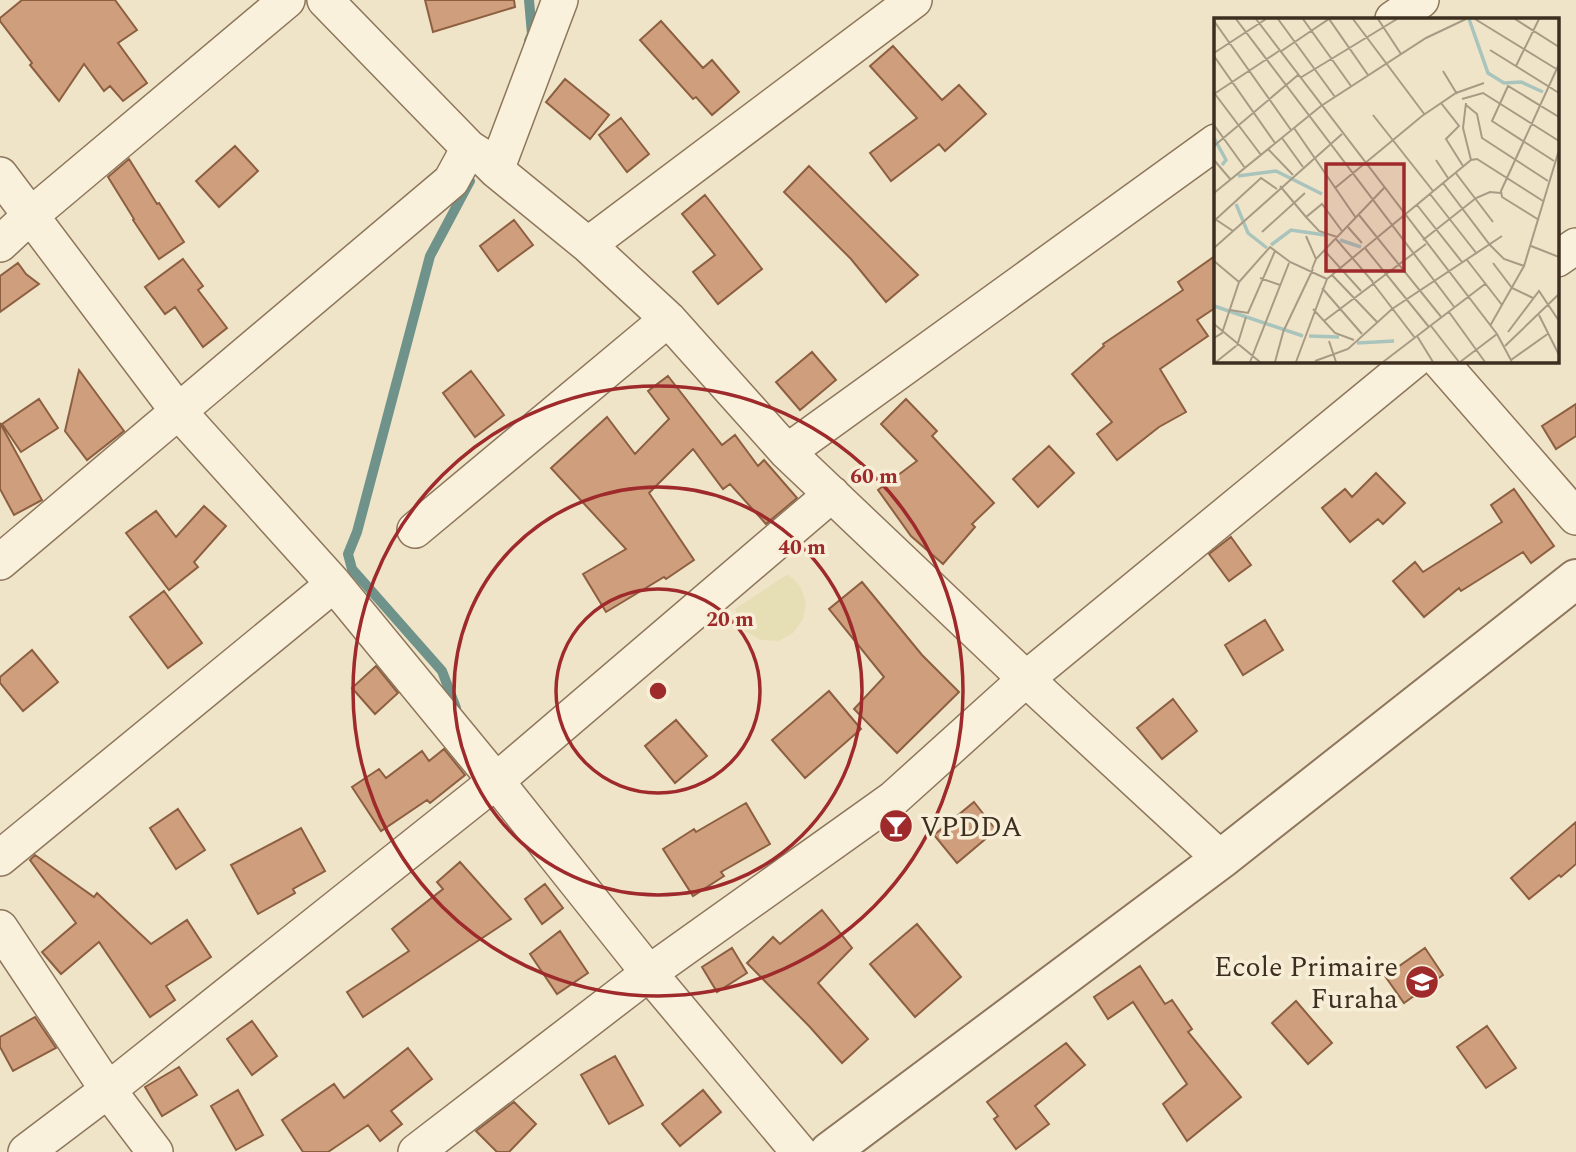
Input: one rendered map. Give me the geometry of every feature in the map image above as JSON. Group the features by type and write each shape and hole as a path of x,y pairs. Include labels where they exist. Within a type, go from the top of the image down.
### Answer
{"street":[{"path":"0,244 287,0"},
{"path":"325,0 469,148 588,245 668,319 787,453 1221,859"},
{"path":"496,170 559,0"},
{"path":"588,245 914,0"},
{"path":"1394,18 1421,0"},
{"path":"787,453 1214,143"},
{"path":"0,562 451,181 469,148"},
{"path":"0,175 178,411 334,584 649,973 799,1152"},
{"path":"1558,258 1576,246"},
{"path":"415,530 668,319"},
{"path":"416,1152 649,973 893,799 1026,679 1412,362"},
{"path":"1441,362 1576,517"},
{"path":"26,1152 108,1090 496,781 832,494"},
{"path":"829,1152 1221,859 1576,579"},
{"path":"0,858 334,584"},
{"path":"0,928 108,1090 155,1152"}],"shaded area":[{"path":"788,574 800,586 806,602 803,619 793,633 778,641 761,640 745,631 735,609"}],"building":[{"path":"22,0 115,0 137,30 118,43 147,83 123,101 110,86 104,91 84,64 59,101 0,21 0,18"},
{"path":"425,0 514,0 515,7 433,32"},
{"path":"661,21 703,68 712,60 739,92 712,115 696,97 693,99 640,40"},
{"path":"893,46 942,100 959,85 986,114 945,151 939,144 891,181 870,153 917,118 870,66"},
{"path":"565,79 609,115 590,139 546,102"},
{"path":"621,118 649,154 627,172 599,135"},
{"path":"235,146 258,171 219,207 196,181"},
{"path":"129,159 184,242 159,259 108,177"},
{"path":"809,166 918,275 886,302 851,259 784,192"},
{"path":"705,195 762,269 718,304 693,272 715,255 682,214"},
{"path":"514,220 533,245 498,271 480,246"},
{"path":"1214,257 1214,309 1197,320 1208,336 1160,369 1186,412 1159,427 1117,460 1097,434 1112,422 1072,374 1104,346 1103,344 1183,290 1178,282"},
{"path":"183,259 203,286 198,290 227,328 203,347 175,307 165,314 145,287"},
{"path":"18,263 26,274 39,284 0,312 0,276"},
{"path":"812,352 836,380 800,410 776,382"},
{"path":"79,370 124,431 87,460 65,431"},
{"path":"471,371 504,415 475,437 443,393"},
{"path":"668,376 722,445 735,435 758,466 764,460 797,498 766,524 730,484 723,489 693,449 649,493 694,560 666,579 664,577 606,612 583,574 626,549 551,468 607,417 635,454 669,419 648,391"},
{"path":"39,399 58,428 21,452 2,424"},
{"path":"906,399 937,431 932,436 994,503 972,524 975,527 943,564 911,536 878,490 917,461 881,424"},
{"path":"1576,404 1576,436 1556,449 1542,426"},
{"path":"0,423 42,500 14,515 0,489"},
{"path":"1049,446 1074,473 1038,507 1013,479"},
{"path":"1376,473 1405,503 1383,524 1378,519 1350,542 1322,508 1345,489 1352,497"},
{"path":"1514,489 1554,546 1531,563 1523,552 1461,591 1459,588 1424,617 1393,581 1415,562 1423,572 1502,522 1491,505"},
{"path":"204,506 226,526 194,562 198,567 169,590 126,533 156,511 176,537"},
{"path":"1231,537 1251,565 1229,581 1209,554"},
{"path":"862,582 922,655 959,692 897,753 854,709 884,677 829,609"},
{"path":"164,591 202,643 168,668 130,617"},
{"path":"1265,620 1283,650 1243,675 1225,645"},
{"path":"32,650 58,682 23,711 0,683 0,677"},
{"path":"376,666 398,693 375,714 352,688"},
{"path":"829,691 861,729 805,778 772,740"},
{"path":"1173,699 1197,731 1162,759 1137,728"},
{"path":"676,720 707,756 675,783 645,746"},
{"path":"444,749 465,775 430,803 427,800 381,831 352,787 379,769 386,778 422,751 429,761"},
{"path":"974,802 996,830 957,863 934,835"},
{"path":"746,803 770,844 721,872 724,876 693,896 663,849 694,829 696,832"},
{"path":"178,809 205,850 176,869 150,828"},
{"path":"1576,822 1576,864 1529,899 1511,878"},
{"path":"301,828 325,871 293,889 295,893 258,914 231,865"},
{"path":"35,855 94,897 97,893 151,944 187,920 211,957 166,986 175,1000 150,1017 99,942 61,974 42,952 76,923 30,860"},
{"path":"460,862 511,919 363,1017 347,992 409,951 392,929 443,889 437,882"},
{"path":"545,884 563,908 542,924 525,899"},
{"path":"822,910 852,948 818,983 868,1039 842,1063 747,963 773,937 780,944"},
{"path":"917,924 961,977 915,1017 870,964"},
{"path":"560,931 588,973 557,994 530,954"},
{"path":"732,948 747,973 717,992 702,967"},
{"path":"1425,948 1443,975 1404,1003 1385,976"},
{"path":"1140,966 1165,1004 1172,1000 1192,1029 1188,1032 1241,1097 1187,1141 1163,1104 1187,1084 1133,1002 1108,1019 1094,997"},
{"path":"1296,1001 1332,1043 1308,1064 1272,1023"},
{"path":"35,1017 56,1048 13,1071 0,1047 0,1037"},
{"path":"252,1021 277,1056 252,1075 227,1039"},
{"path":"1487,1026 1516,1068 1486,1088 1457,1047"},
{"path":"1066,1043 1085,1065 1035,1106 1049,1124 1016,1149 994,1119 998,1116 987,1102"},
{"path":"408,1048 432,1079 391,1111 402,1124 380,1141 368,1125 328,1152 303,1152 282,1120 334,1084 344,1098"},
{"path":"615,1056 643,1105 609,1124 581,1075"},
{"path":"179,1067 197,1095 162,1116 145,1087"},
{"path":"238,1090 263,1135 236,1150 211,1106"},
{"path":"703,1090 721,1112 680,1146 662,1124"},
{"path":"514,1102 536,1124 509,1152 497,1152 476,1131"}],"waterway":[{"path":"529,0 532,34 529,41"},
{"path":"456,708 442,671 352,569 348,554 357,532 430,256 470,181"}],"place":[{"name":"VPDDA","path":"896,826"},
{"name":"Ecole Primaire Furaha","path":"1422,982"}]}
